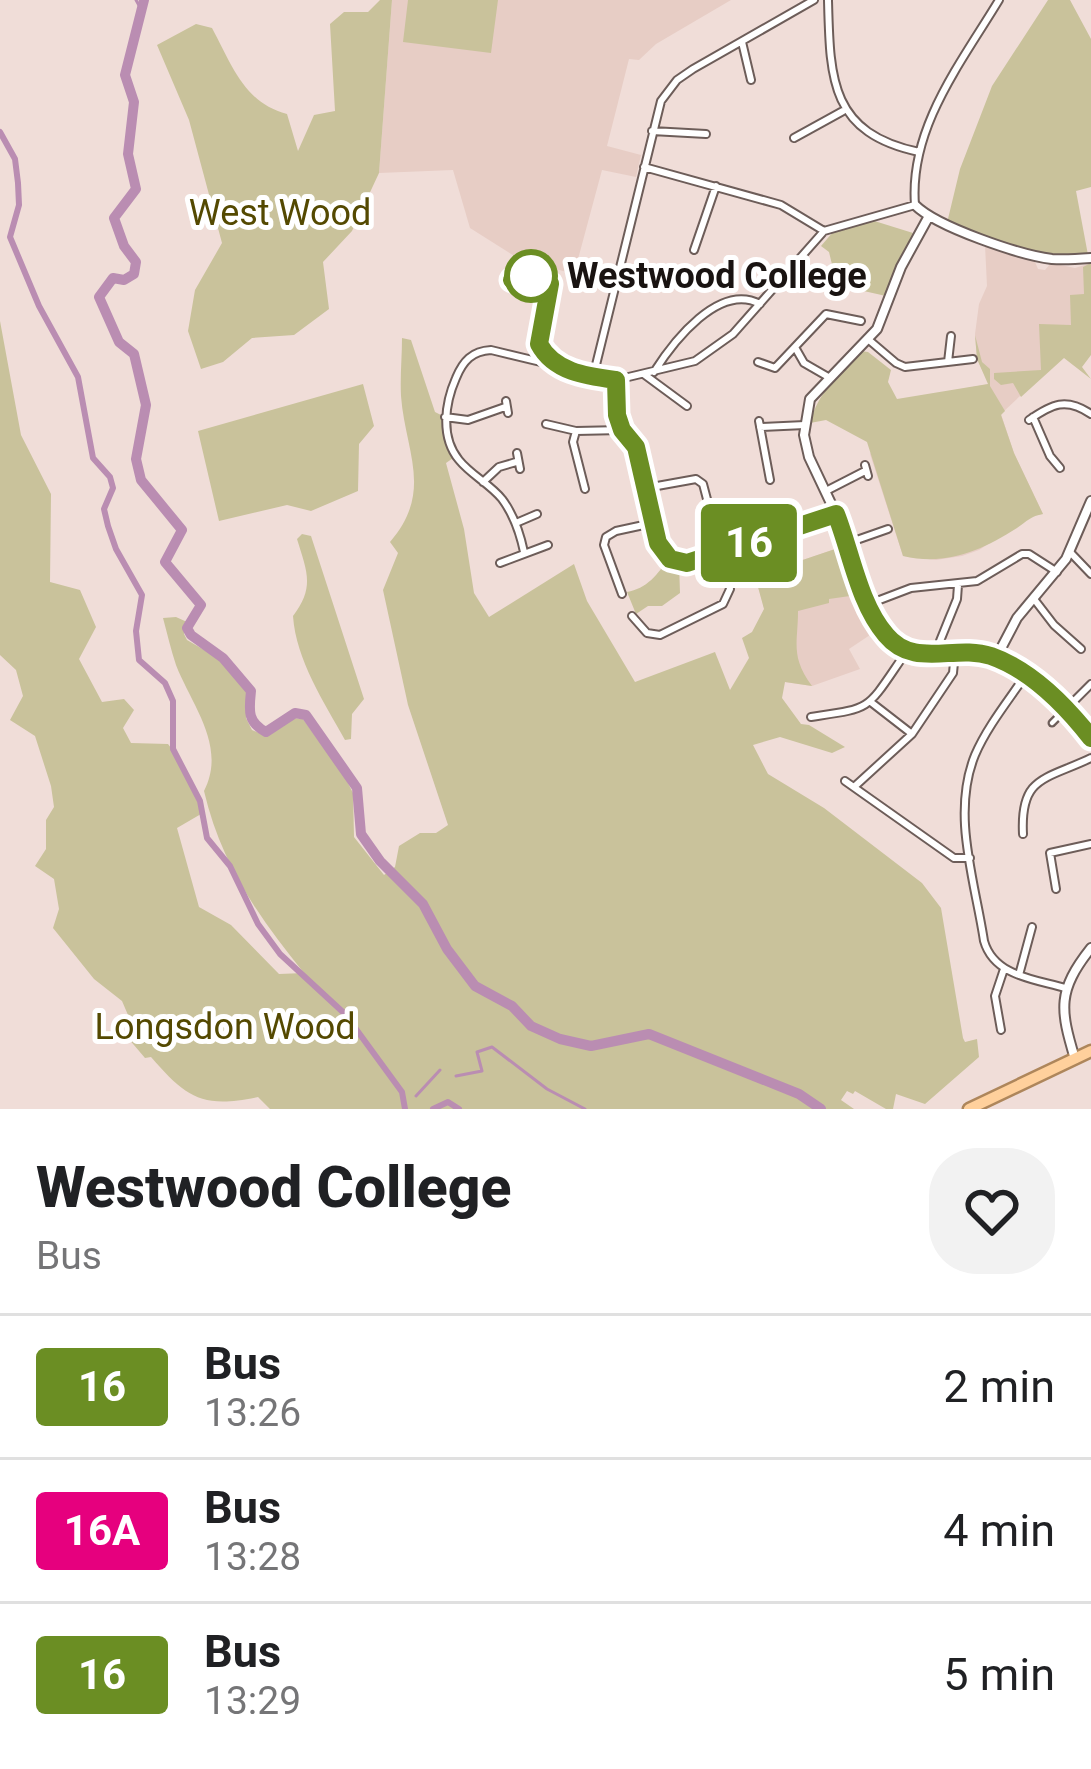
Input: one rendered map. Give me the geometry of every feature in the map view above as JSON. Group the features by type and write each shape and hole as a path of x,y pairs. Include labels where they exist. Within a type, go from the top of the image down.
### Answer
{"highway":[{"path":"969,1109 1091,1051"}],"street":[{"path":"593,376 661,101 677,80 814,0"},
{"path":"828,0 831,64 844,111 880,141 920,152"},
{"path":"915,205 929,119 998,0"},
{"path":"742,42 751,80"},
{"path":"794,138 844,111"},
{"path":"652,130 706,134"},
{"path":"644,167 790,208 824,231"},
{"path":"694,250 716,186"},
{"path":"915,205 929,216 1038,256 1091,258"},
{"path":"524,552 504,502 456,456 446,417 461,367 480,351 542,360 616,380 709,355 824,231 915,205"},
{"path":"929,216 869,340 810,399 805,425 808,457 886,635 914,654 955,652 995,658 1066,709 1091,739"},
{"path":"650,373 683,334 714,308 739,298 760,304"},
{"path":"758,362 775,368 820,316 832,313 861,321"},
{"path":"948,362 951,336"},
{"path":"869,340 900,365 974,359"},
{"path":"796,349 804,363 830,378"},
{"path":"650,373 687,406"},
{"path":"616,380 617,415 636,447 660,549 679,563 836,514"},
{"path":"1060,468 1031,418 1061,402 1091,413"},
{"path":"446,417 468,420 506,407"},
{"path":"545,424 622,430"},
{"path":"770,480 760,424 805,425"},
{"path":"576,430 573,442 584,489"},
{"path":"483,482 500,467 518,461"},
{"path":"826,491 866,471"},
{"path":"646,488 696,478 703,484 708,503"},
{"path":"995,658 1010,628 1057,572 1091,501"},
{"path":"516,523 537,514"},
{"path":"622,594 604,545 606,537 653,523"},
{"path":"848,543 888,529"},
{"path":"499,563 548,545"},
{"path":"637,619 647,633 665,634 723,604 730,589 724,551"},
{"path":"1069,551 1091,574"},
{"path":"869,604 911,588 977,581 1022,554 1057,572"},
{"path":"940,640 958,586"},
{"path":"1034,599 1081,649"},
{"path":"854,787 912,734 953,673 955,652"},
{"path":"811,716 871,703 900,661"},
{"path":"1025,676 986,734 970,771 964,804 970,858 986,950 1004,969 1065,988"},
{"path":"1052,723 1091,684"},
{"path":"871,703 912,734"},
{"path":"1023,834 1022,807 1030,789 1091,758"},
{"path":"844,781 954,858 970,858"},
{"path":"1056,889 1050,853 1091,844"},
{"path":"1019,975 1033,927"},
{"path":"1076,1059 1063,1018 1065,988 1091,948"},
{"path":"1001,1030 995,996 1004,969"}],"shaded area":[{"name":"Westwood College","path":"392,0 731,0 656,44 639,60 629,59 607,146 641,155 636,177 602,170 574,274 519,259 470,228 453,170 379,173"},
{"path":"985,245 1035,262 1038,269 1045,270 1051,263 1075,268 1091,263 1091,329 1001,414 1043,514 1031,516 962,556 936,560 903,556 870,454 911,398 989,384 977,359 975,334 987,286"},
{"path":"844,546 857,595 876,631 849,649 860,669 812,686 785,682 755,576"}],"green space":[{"name":"West Wood","path":"380,0 392,0 379,173 352,231 323,262 329,309 294,335 252,338 223,362 201,369 188,331 195,290 222,243 189,120 157,45 196,24 212,28 250,92 287,114 298,151 314,115 335,111 330,24 344,12 368,12"},
{"path":"408,0 498,0 491,53 403,42"},
{"path":"1048,0 1070,0 1091,39 1091,187 1076,191 1088,255 1043,257 947,223 960,169 992,86"},
{"path":"868,219 913,233 886,296 837,285 829,252 821,246 833,232"},
{"path":"1091,263 1091,355 1082,367 1091,379 1064,358 1021,397 1013,383 1001,385 994,373 1041,370 1039,324 1071,325 1070,295 1084,294 1083,267"},
{"name":"Longsdon Wood","path":"0,321 21,435 51,494 50,582 80,590 96,627 79,659 102,702 124,699 134,710 123,728 131,743 168,744 190,777 201,814 177,828 199,907 231,925 279,974 304,973 257,910 220,842 204,791 212,758 209,742 176,665 163,618 187,622 187,640 218,658 248,690 246,718 252,730 264,735 294,718 303,719 345,777 353,793 354,837 384,875 395,867 399,846 420,833 436,833 448,825 408,705 383,590 398,553 390,542 411,505 414,488 401,396 402,338 411,340 435,412 445,417 456,456 446,463 464,529 474,593 489,617 574,564 587,601 635,682 715,652 730,690 749,658 742,638 752,632 764,609 755,576 844,546 857,595 798,611 798,658 812,686 785,682 782,698 801,724 845,747 832,753 780,737 753,745 768,774 824,808 922,883 941,908 963,1038 965,1042 977,1039 979,1057 925,1104 896,1094 893,1109 847,1091 841,1100 854,1109 270,1109 258,1097 222,1101 196,1097 174,1082 128,1038 131,1022 122,1001 94,979 53,928 59,909 54,879 35,866 46,849 46,820 54,807 35,736 10,720 23,696 16,670 0,655"},
{"path":"975,335 982,362 990,369 990,386 1005,411 1001,415 1014,453 1043,514 963,554 934,559 903,556 867,442 826,420 810,423 824,392 861,351 891,370 888,382 897,399 988,384 977,359"},
{"path":"363,384 374,426 359,444 358,491 311,511 287,505 219,521 198,431"},
{"path":"302,534 311,536 364,699 352,714 351,739 345,740 320,696 295,632 293,616 307,588 297,539"},
{"path":"668,558 679,563 680,593 662,606 648,606 636,614 627,592 651,580"}],"waterway":[{"path":"136,0 141,9"},
{"path":"144,0 125,75 134,102 128,154 136,189 114,218 136,262 134,274 124,280 113,278 99,297 119,342 134,354 146,405 136,459 141,480 182,530 165,562 201,605 187,628 191,635 223,658 251,691 251,715 260,728 266,732 295,713 306,715 357,788 361,834 380,861 423,904 447,949 475,986 512,1006 531,1026 560,1039 591,1046 649,1034 799,1094 821,1109"},
{"path":"0,132 15,159 18,183 19,205 10,237 39,306 78,377 93,458 110,477 113,488 104,509 108,526 142,595 136,631 139,660 165,683 173,701 173,749 200,801 207,838 230,866 258,924 280,954 345,1014 402,1092 405,1109"},
{"path":"456,1076 482,1071 477,1052 492,1047 547,1089 585,1109"},
{"path":"416,1096 440,1070"},
{"path":"433,1109 448,1102 459,1109"}],"bus line":[{"name":"16","path":"512,280 529,276 550,284 539,344 552,363 583,375 616,380 618,421 636,447 658,543 668,558 687,563 836,514 874,617 894,644 914,654 969,652 995,658 1050,694 1091,738"}],"place":[{"name":"Westwood College","path":"531,276"}]}
